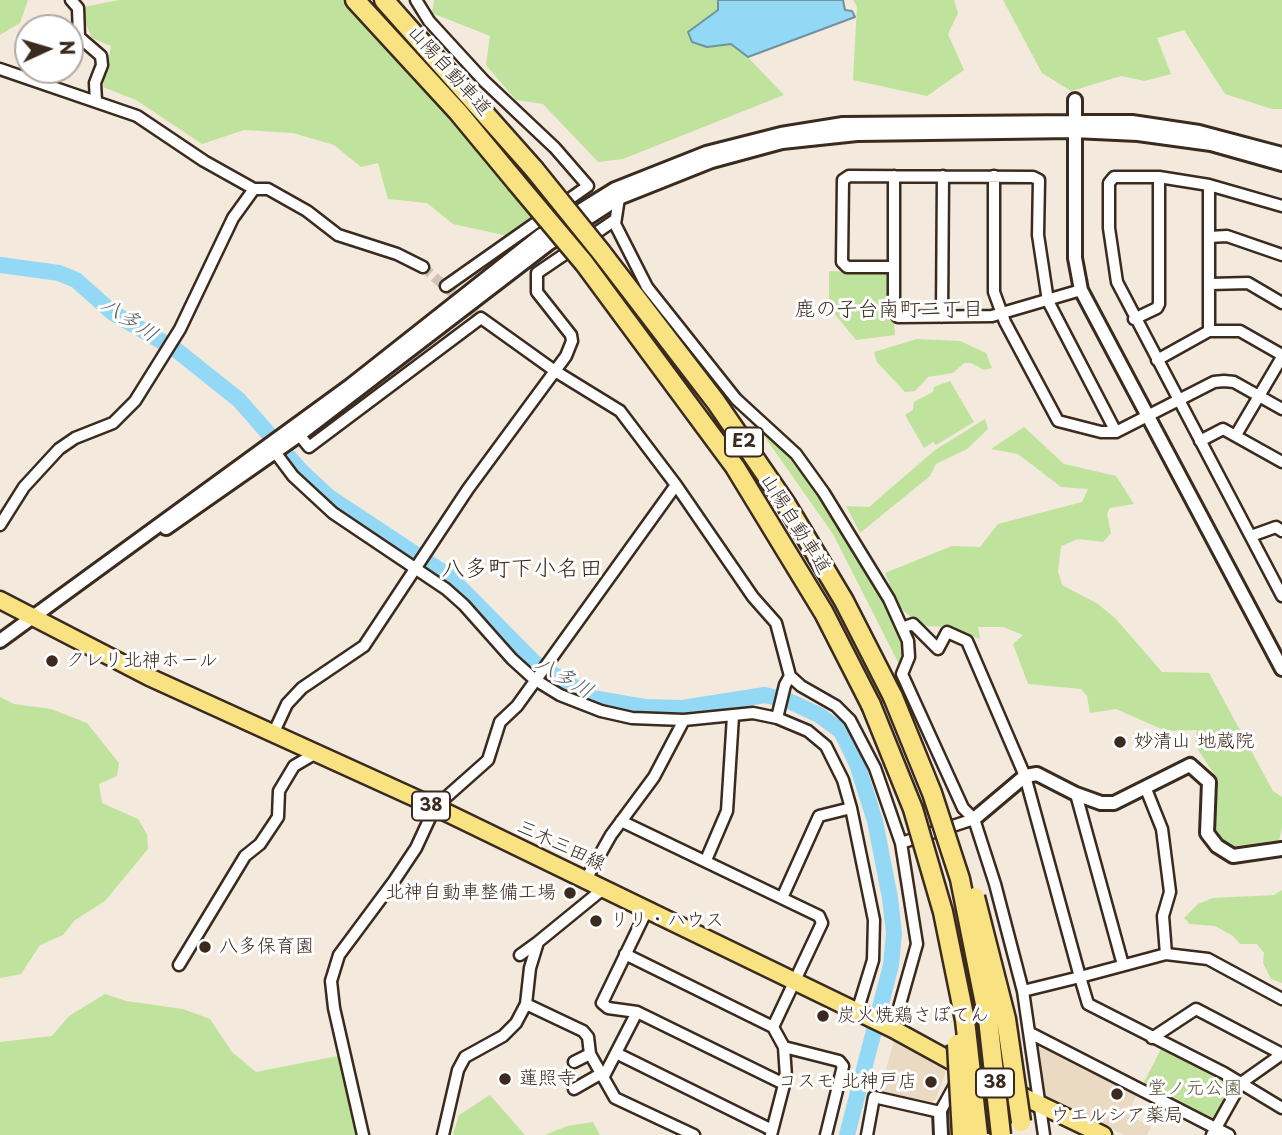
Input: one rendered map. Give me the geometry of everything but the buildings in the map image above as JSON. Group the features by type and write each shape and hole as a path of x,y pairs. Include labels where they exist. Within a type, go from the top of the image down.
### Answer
{"highway":[{"name":"山陽自動車道","path":"355,0 449,103 584,263 735,467 799,569 848,656 913,809 943,912 965,1020 978,1135"},
{"name":"山陽自動車道","path":"384,0 534,169 601,252 753,454 820,558 867,644 893,697 932,793 960,879 980,972 1001,1135"},
{"name":"E2","path":"893,697 938,791 971,882 1006,1019 1022,1131"},
{"path":"871,705 913,823 937,914 954,1012 962,1135"}],"main road":[{"name":"三木三田線","path":"0,600 149,677 435,807 647,909 1103,1135"}],"street":[{"path":"71,0 78,8 79,37 101,55 102,65 95,83 96,100"},
{"path":"416,0 429,21 484,81 555,148 588,186 446,286"},
{"path":"0,69 137,116 204,161 254,189 268,189 307,211 338,235 397,254 423,267"},
{"path":"1075,100 1075,258 1081,290 1282,669"},
{"path":"0,651 37,619 548,244 619,198 712,161 782,142 857,134 1132,122 1199,132 1282,154"},
{"path":"296,431 351,384 541,235 594,200 706,153 781,134 843,124 1075,126 1211,144 1282,164"},
{"path":"893,267 847,267 842,262 843,180 849,176 994,176 1033,177 1039,180 1038,235 1048,300 1116,432"},
{"path":"894,176 894,313 898,317 983,317 1081,290"},
{"path":"942,317 943,176"},
{"path":"994,176 994,292 1001,314 1058,421 1116,432 1214,382 1224,381 1234,382 1282,409"},
{"path":"1282,206 1209,185 1159,177 1114,177 1109,183 1111,251 1117,282 1282,596"},
{"path":"1135,319 1157,308 1159,303 1159,177"},
{"path":"1209,185 1209,331"},
{"path":"0,525 31,478 59,449 75,438 113,423 135,401 180,329 233,218 254,189"},
{"path":"619,198 615,220 647,287 736,399 796,454 824,493 889,598 908,641 909,657 902,674 963,808 974,819 1023,991 1044,1135"},
{"path":"273,734 287,704 302,688 364,646 468,489 555,371 572,341 566,328 537,292 537,273 615,220"},
{"path":"1209,237 1227,236 1282,255"},
{"path":"1210,284 1248,283 1282,303"},
{"path":"296,431 309,447 481,318 555,371 620,411 676,485 752,597 776,623 788,681 777,718"},
{"path":"1157,360 1209,331 1240,331 1282,356 1236,435"},
{"path":"1200,441 1223,429 1282,462"},
{"path":"271,448 293,476 333,513 464,605 494,641 534,679 560,695 601,711 632,718 684,720 753,713 777,718 808,731 825,746 843,780 873,912 876,944 859,1013"},
{"path":"363,1135 334,1008 331,981 339,955 394,881 415,848 435,807 488,760 495,731 676,485"},
{"path":"1251,536 1276,527 1282,531"},
{"path":"0,641 37,619"},
{"path":"902,628 913,624 938,649 947,632 967,642 1025,776 1088,1004 1241,1083 1282,1108"},
{"path":"788,681 836,706 850,720 875,768 901,843 916,944 891,1028"},
{"path":"706,860 727,811 733,716"},
{"path":"585,881 621,821 654,777 684,720"},
{"path":"178,965 245,856 260,844 278,817 279,791 294,766 316,753"},
{"path":"901,843 974,819 1025,776 1037,774 1076,794 1101,803 1114,803 1189,765 1209,782 1207,833 1217,846 1233,856 1282,849"},
{"path":"1146,789 1162,829 1170,892 1163,916 1166,954"},
{"path":"1076,794 1123,965"},
{"path":"782,898 819,816 851,808"},
{"path":"621,821 818,916 822,923 773,1027"},
{"path":"520,956 603,889"},
{"path":"647,909 602,1003 608,1009 637,1012 784,1084"},
{"path":"443,1135 458,1070 465,1057 503,1036 516,1023 526,1004 530,968 538,942"},
{"path":"616,1053 771,1132 784,1084 784,1047 773,1027 625,954"},
{"path":"1023,991 1166,954 1208,959 1282,999"},
{"path":"526,1004 583,1031 588,1037 590,1054 615,1098 694,1135"},
{"path":"1152,1038 1196,1009 1282,1054 1241,1083 1214,1131"},
{"path":"574,1088 603,1075 637,1012"},
{"path":"1030,1033 1214,1131 1229,1135"},
{"path":"784,1047 839,1061 843,1066 827,1135"},
{"path":"574,1062 590,1054"},
{"path":"941,1135 940,1112 964,1068"},
{"path":"867,1135 873,1097 940,1112"}],"shaded area":[{"path":"894,1041 944,1066 946,1072 935,1100 931,1102 880,1091"},
{"path":"1041,1043 1138,1092 1127,1114 1151,1127 1147,1135 1124,1135 1044,1095 1036,1046"}],"green space":[{"path":"0,0 28,0 23,14 14,14 14,27 0,35"},
{"path":"119,0 342,0 389,44 532,215 508,236 453,224 427,203 388,199 378,163 361,167 334,145 293,133 244,130 202,144 136,100 103,87 111,46 92,38 84,19 83,7"},
{"path":"434,0 718,0 718,10 688,32 707,47 731,44 739,48 784,95 623,159 598,162 543,104 516,100 486,65 490,36 432,13"},
{"path":"853,0 954,0 958,13 948,34 964,70 927,96 853,80 857,6"},
{"path":"1003,0 1282,0 1282,109 1272,109 1225,94 1184,30 1157,38 1171,74 1145,81 1121,76 1071,91 1042,73"},
{"path":"829,271 890,273 890,321 894,322 895,335 856,340 829,307"},
{"path":"917,339 960,341 986,353 992,368 984,370 971,363 964,363 953,373 928,377 915,391 905,392 877,362 874,352"},
{"path":"950,381 974,422 936,445 933,442 924,448 905,415 913,410 914,402 933,392 934,387"},
{"path":"743,406 799,461 856,546 904,648 899,664 833,534"},
{"path":"985,419 988,429 967,449 936,464 930,476 860,533 846,506 869,507 935,450"},
{"path":"1024,427 1064,464 1116,476 1134,504 1110,508 1107,514 1111,533 1103,542 1078,539 1061,546 1058,571 1062,585 1098,604 1115,618 1162,672 1209,673 1273,791 1282,797 1282,827 1279,841 1273,846 1231,848 1214,835 1212,827 1218,791 1214,774 1195,745 1197,730 1166,731 1116,709 1090,713 1087,696 1081,689 1028,684 1013,644 1023,635 1003,627 978,627 980,639 948,627 922,626 899,607 885,573 952,546 980,547 998,524 1082,502 1088,489 1061,487 1018,454 991,449"},
{"path":"0,697 14,704 51,709 87,723 119,763 117,776 99,784 102,803 138,819 147,834 148,849 105,901 75,920 63,935 40,945 21,974 0,978"},
{"path":"1282,890 1282,983 1271,979 1263,963 1264,953 1257,944 1240,944 1233,936 1215,926 1190,924 1184,918 1198,904 1213,898 1274,895"},
{"path":"105,994 126,1001 183,1009 210,1019 232,1052 256,1072 338,1056 360,1135 0,1135 0,1042 52,1036 69,1016"},
{"name":"堂ノ元公園","path":"1162,1047 1232,1084 1233,1089 1216,1121 1211,1122 1142,1086"},
{"path":"490,1095 525,1135 453,1135 459,1115"},
{"path":"593,1122 600,1135 545,1135 567,1126"}],"water":[{"path":"718,0 843,0 845,10 852,11 855,17 748,57 731,44 707,47 692,42 688,32 718,10"}],"waterway":[{"name":"八多川","path":"0,265 59,273 76,280 113,313 175,349 239,400 303,473 329,497 450,577 535,663 592,698 645,707 682,708 765,695 789,701 819,715 841,731 857,764 875,821 894,933 891,965 847,1135"}],"tunnel":[{"path":"423,267 481,318"}],"place":[{"name":"クレリ北神ホール","path":"52,661"},
{"name":"妙清山 地蔵院","path":"1120,742"},
{"name":"北神自動車整備工場","path":"570,893"},
{"name":"リリ・ハウス","path":"596,921"},
{"name":"八多保育園","path":"205,947"},
{"name":"炭火焼鶏さぼてん","path":"823,1016"},
{"name":"蓮照寺","path":"505,1079"},
{"name":"コスモ 北神戸店","path":"931,1082"},
{"name":"ウエルシア薬局","path":"1117,1094"}],"district":[{"name":"鹿の子台南町二丁目","path":"889,310"},
{"name":"八多町下小名田","path":"522,570"}]}
